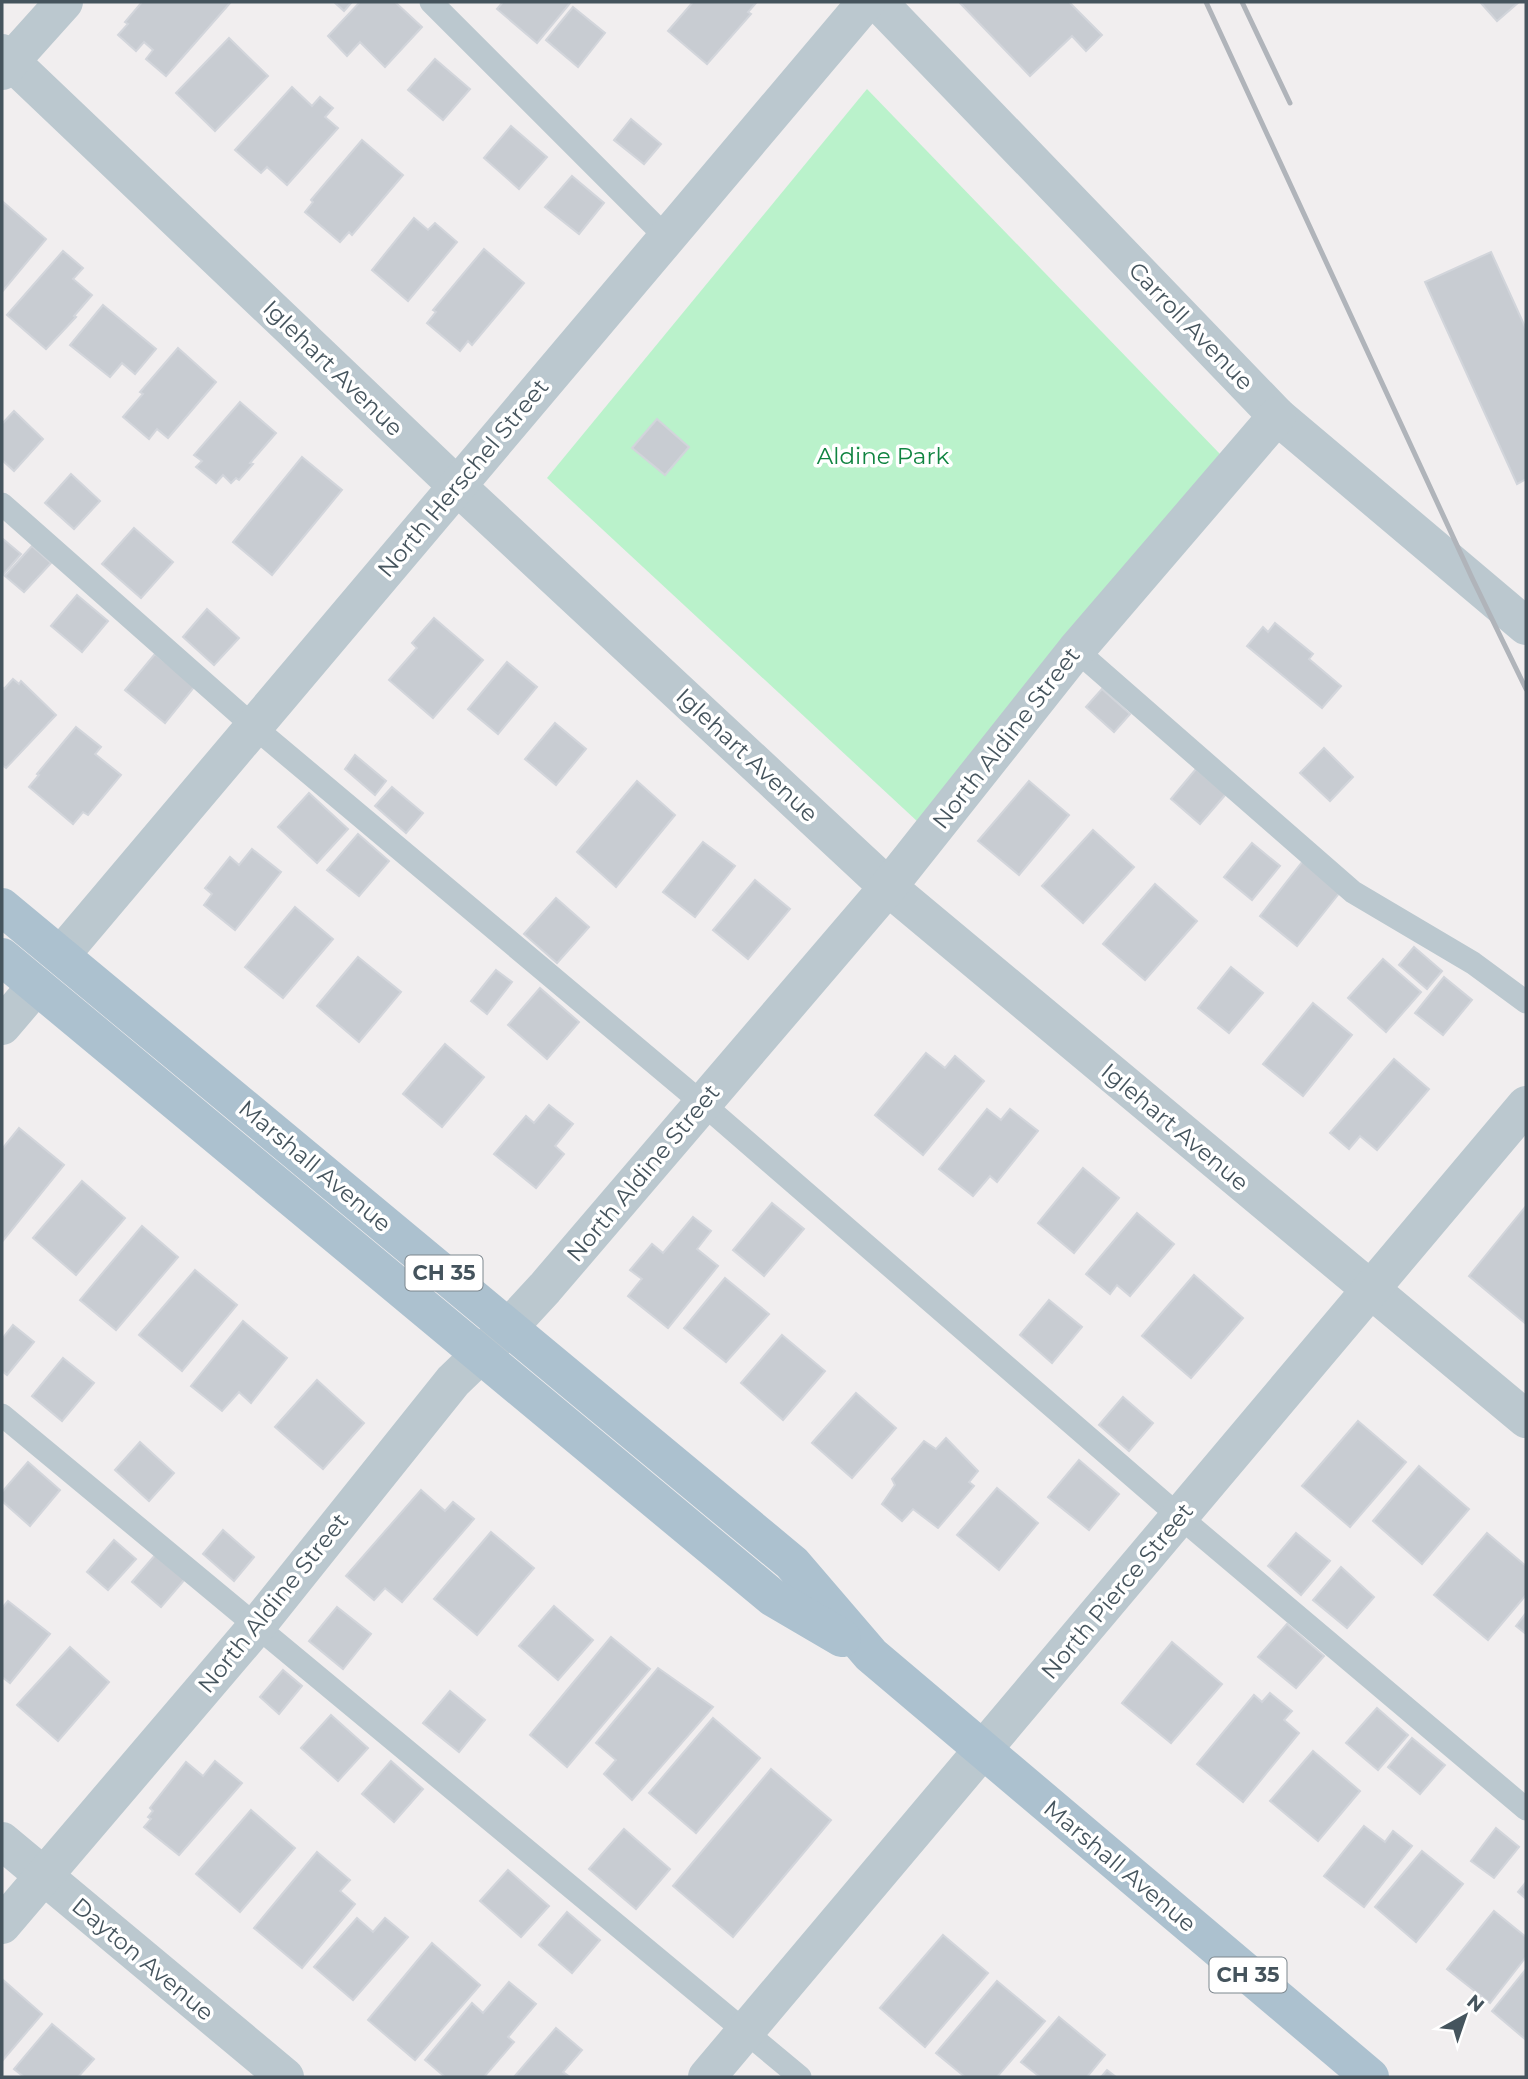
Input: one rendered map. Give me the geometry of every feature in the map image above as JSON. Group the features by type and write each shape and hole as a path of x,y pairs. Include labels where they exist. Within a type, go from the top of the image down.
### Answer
{"main road":[{"name":"Marshall Avenue","path":"2,907 792,1563 871,1655 1370,2077"},
{"name":"Marshall Avenue","path":"2,957 772,1597 871,1655"}],"street":[{"path":"4,62 64,2"},
{"name":"North Herschel Street","path":"61,955 866,2"},
{"name":"Carroll Avenue","path":"878,2 1277,416 1526,626"},
{"name":"Iglehart Avenue","path":"4,62 888,887 1526,1419"},
{"name":"North Aldine Street","path":"2,1925 256,1627 453,1381 509,1327 888,887 1076,649 1277,416"},
{"path":"2,1026 36,986"},
{"name":"North Pierce Street","path":"707,2077 1526,1105"},
{"name":"Dayton Avenue","path":"2,1841 285,2077"}],"lane":[{"path":"431,2 667,238"},
{"path":"2,504 253,726 702,1103 1180,1517 1526,1810"},
{"path":"1076,649 1353,892 1473,963 1526,1002"},
{"path":"2,1415 800,2077"}],"green space":[{"name":"Aldine Park","path":"867,89 1220,454 918,822 547,478"}],"building":[{"path":"142,2 230,3 166,76 146,59 153,50 144,42 136,51 118,35"},
{"path":"334,2 352,2 344,11"},
{"path":"360,2 395,2 422,27 385,67 360,42 347,56 328,36"},
{"path":"503,2 571,2 537,43 497,9"},
{"path":"693,2 756,3 748,12 751,14 707,64 668,31"},
{"path":"959,2 1069,2 1102,35 1086,51 1072,36 1030,76"},
{"path":"1480,2 1519,2 1497,21"},
{"path":"573,7 605,33 578,67 546,40"},
{"path":"229,38 268,76 215,131 176,93"},
{"path":"435,59 470,89 443,120 408,90"},
{"path":"292,87 312,106 320,97 333,108 325,117 338,128 287,185 267,167 261,173 235,150"},
{"path":"631,119 661,144 644,164 614,140"},
{"path":"511,126 547,157 519,189 484,158"},
{"path":"362,140 403,175 352,235 349,232 340,242 305,212 313,202 311,200"},
{"path":"572,176 604,203 579,234 545,207"},
{"path":"2,201 46,239 2,292"},
{"path":"414,218 428,230 435,223 457,242 408,301 372,270"},
{"path":"484,249 524,283 472,345 468,341 460,351 427,323 436,312 433,310"},
{"path":"63,251 83,268 73,279 92,295 46,349 7,315"},
{"path":"1491,252 1526,329 1526,479 1517,484 1425,282"},
{"path":"103,305 156,349 135,374 122,363 110,377 70,345"},
{"path":"178,348 216,382 168,438 157,429 149,439 123,417 143,394 140,392"},
{"path":"240,402 276,433 239,480 236,478 231,483 223,475 216,483 196,467 202,461 194,455"},
{"path":"14,411 43,439 14,471 2,460 2,424"},
{"path":"657,419 689,447 665,475 632,448"},
{"path":"302,457 342,490 272,575 233,542"},
{"path":"71,474 100,501 74,529 45,503"},
{"path":"134,528 173,562 141,598 102,564"},
{"path":"2,540 21,554 2,576"},
{"path":"32,546 51,563 24,592 5,576"},
{"path":"77,595 108,621 82,652 51,626"},
{"path":"207,609 239,638 214,665 183,637"},
{"path":"434,618 483,660 433,718 389,680 417,648 412,643"},
{"path":"1275,623 1313,654 1309,659 1341,686 1322,708 1247,646 1263,627 1268,632"},
{"path":"155,654 195,686 165,723 125,690"},
{"path":"507,662 537,687 498,734 468,709"},
{"path":"13,679 19,684 21,681 56,715 6,768 2,765 2,687 4,689"},
{"path":"1102,689 1130,714 1114,732 1086,707"},
{"path":"555,723 586,749 556,785 525,759"},
{"path":"76,727 101,747 95,754 121,775 88,815 83,812 73,824 29,787"},
{"path":"1324,748 1353,777 1330,801 1300,773"},
{"path":"355,755 386,781 375,795 345,769"},
{"path":"1196,769 1226,794 1200,824 1171,799"},
{"path":"637,781 675,815 616,887 577,852"},
{"path":"1029,781 1069,815 1019,875 978,841"},
{"path":"392,787 423,813 406,833 375,806"},
{"path":"309,793 348,829 317,863 278,827"},
{"path":"1093,830 1134,867 1083,923 1042,886"},
{"path":"358,834 389,861 359,896 327,870"},
{"path":"703,842 735,866 695,917 663,892"},
{"path":"1252,843 1280,866 1252,900 1224,877"},
{"path":"252,849 281,872 235,930 204,905 212,894 205,888 230,857 239,865"},
{"path":"1303,861 1341,891 1297,946 1260,916"},
{"path":"755,880 790,909 748,959 713,930"},
{"path":"1155,884 1197,921 1145,980 1103,944"},
{"path":"556,898 589,927 557,963 524,934"},
{"path":"295,907 333,939 283,998 245,967"},
{"path":"1414,947 1442,971 1427,989 1399,965"},
{"path":"358,957 401,992 359,1042 317,1006"},
{"path":"1383,959 1421,992 1386,1032 1348,998"},
{"path":"1231,967 1263,993 1229,1033 1198,1008"},
{"path":"496,970 512,982 487,1014 471,1001"},
{"path":"1444,977 1472,1000 1443,1035 1415,1013"},
{"path":"540,988 579,1022 547,1059 508,1025"},
{"path":"1313,1003 1352,1035 1303,1096 1263,1064"},
{"path":"445,1044 484,1077 442,1127 403,1094"},
{"path":"926,1053 945,1068 955,1056 984,1081 923,1155 875,1115"},
{"path":"1394,1059 1429,1089 1377,1150 1360,1136 1349,1149 1330,1133"},
{"path":"549,1105 573,1124 555,1146 564,1154 536,1188 494,1154 526,1116 534,1123"},
{"path":"987,1109 1001,1120 1010,1109 1038,1131 997,1182 990,1176 973,1196 939,1169"},
{"path":"19,1128 64,1165 2,1242 2,1149"},
{"path":"1083,1168 1119,1198 1074,1253 1038,1223"},
{"path":"82,1181 125,1218 76,1275 33,1238"},
{"path":"772,1203 804,1229 764,1276 733,1250"},
{"path":"1526,1206 1526,1324 1469,1276"},
{"path":"1137,1213 1174,1244 1130,1296 1117,1285 1110,1294 1086,1274"},
{"path":"693,1217 711,1231 697,1249 718,1266 668,1328 628,1296 642,1279 630,1270 652,1244 663,1253"},
{"path":"142,1226 178,1257 116,1330 80,1300"},
{"path":"195,1270 237,1305 182,1371 139,1335"},
{"path":"1194,1275 1243,1318 1191,1378 1142,1336"},
{"path":"725,1278 769,1314 726,1362 684,1328"},
{"path":"1049,1300 1082,1327 1052,1363 1020,1335"},
{"path":"243,1321 287,1358 251,1403 239,1392 222,1411 191,1386"},
{"path":"13,1325 34,1342 7,1375 2,1371 2,1339"},
{"path":"782,1335 825,1371 783,1420 741,1383"},
{"path":"63,1358 94,1383 62,1421 32,1396"},
{"path":"317,1380 364,1423 323,1469 275,1427"},
{"path":"856,1393 896,1428 852,1478 812,1443"},
{"path":"1123,1397 1153,1423 1129,1451 1099,1425"},
{"path":"1358,1421 1406,1462 1350,1527 1302,1486"},
{"path":"946,1438 978,1471 969,1482 974,1486 938,1528 913,1509 902,1521 882,1504 895,1485 892,1479 924,1441 936,1449"},
{"path":"140,1442 174,1473 149,1501 115,1470"},
{"path":"1079,1460 1119,1494 1089,1530 1048,1497"},
{"path":"28,1462 60,1490 30,1526 2,1501 2,1492"},
{"path":"1419,1466 1469,1509 1422,1564 1373,1521"},
{"path":"997,1488 1038,1523 999,1570 957,1535"},
{"path":"421,1490 445,1511 453,1502 474,1519 402,1602 385,1588 374,1600 346,1576"},
{"path":"223,1530 254,1557 234,1581 203,1554"},
{"path":"491,1532 534,1568 477,1635 434,1599"},
{"path":"1296,1533 1330,1561 1301,1595 1268,1566"},
{"path":"1487,1533 1526,1566 1526,1595 1488,1640 1434,1595"},
{"path":"114,1540 136,1559 108,1590 87,1572"},
{"path":"156,1554 185,1579 161,1607 132,1582"},
{"path":"1341,1567 1374,1597 1347,1628 1313,1600"},
{"path":"8,1601 50,1634 10,1683 2,1677 2,1608"},
{"path":"554,1606 593,1640 558,1680 519,1646"},
{"path":"337,1607 371,1634 343,1669 309,1641"},
{"path":"1526,1613 1526,1634 1516,1626"},
{"path":"1287,1624 1324,1656 1296,1688 1258,1657"},
{"path":"611,1637 650,1669 567,1767 530,1735"},
{"path":"1172,1642 1222,1684 1171,1743 1122,1703"},
{"path":"70,1647 109,1682 58,1741 17,1705"},
{"path":"658,1668 713,1707 632,1800 604,1774 616,1760 596,1743"},
{"path":"283,1670 302,1686 279,1714 260,1697"},
{"path":"450,1691 485,1720 459,1752 423,1723"},
{"path":"1270,1693 1292,1711 1284,1720 1299,1733 1243,1802 1197,1764 1254,1695 1262,1702"},
{"path":"1377,1708 1408,1735 1378,1770 1346,1743"},
{"path":"331,1715 368,1748 338,1781 301,1748"},
{"path":"713,1718 760,1758 696,1833 649,1793"},
{"path":"1412,1738 1445,1765 1420,1794 1388,1767"},
{"path":"1313,1751 1360,1791 1318,1841 1270,1801"},
{"path":"215,1761 242,1783 179,1855 144,1827 151,1819 148,1817 153,1811 150,1808 186,1762 203,1776"},
{"path":"391,1761 423,1789 394,1822 362,1794"},
{"path":"771,1769 831,1820 733,1937 673,1886"},
{"path":"251,1810 295,1848 240,1912 196,1874"},
{"path":"1364,1826 1385,1842 1393,1831 1412,1846 1364,1907 1324,1876"},
{"path":"1496,1828 1519,1847 1494,1878 1471,1861"},
{"path":"624,1829 670,1869 636,1909 589,1869"},
{"path":"1422,1851 1463,1884 1416,1942 1375,1907"},
{"path":"317,1852 350,1880 340,1891 355,1904 302,1968 254,1928"},
{"path":"508,1870 549,1906 521,1937 480,1901"},
{"path":"1526,1882 1526,1899 1518,1892"},
{"path":"1494,1911 1526,1937 1526,1957 1490,2003 1447,1969"},
{"path":"567,1912 600,1940 572,1973 539,1945"},
{"path":"357,1918 373,1932 385,1918 408,1937 353,2000 314,1967"},
{"path":"943,1935 988,1973 925,2047 880,2008"},
{"path":"432,1943 480,1985 415,2060 368,2020"},
{"path":"1526,1969 1526,2040 1492,2011"},
{"path":"2,1979 42,2014 3,2060 2,2059"},
{"path":"997,1981 1045,2021 997,2077 965,2077 936,2053"},
{"path":"509,1982 536,2004 508,2037 514,2042 484,2077 445,2077 425,2060 472,2003 483,2013"},
{"path":"1059,2017 1105,2055 1087,2077 1040,2077 1021,2062"},
{"path":"52,2024 94,2059 78,2077 24,2077 14,2069"},
{"path":"556,2028 582,2050 563,2072 570,2077 514,2077"},
{"path":"1107,2070 1116,2077 1101,2077"}],"railway":[{"path":"1206,2 1526,689"},
{"path":"1242,2 1290,103"}]}
